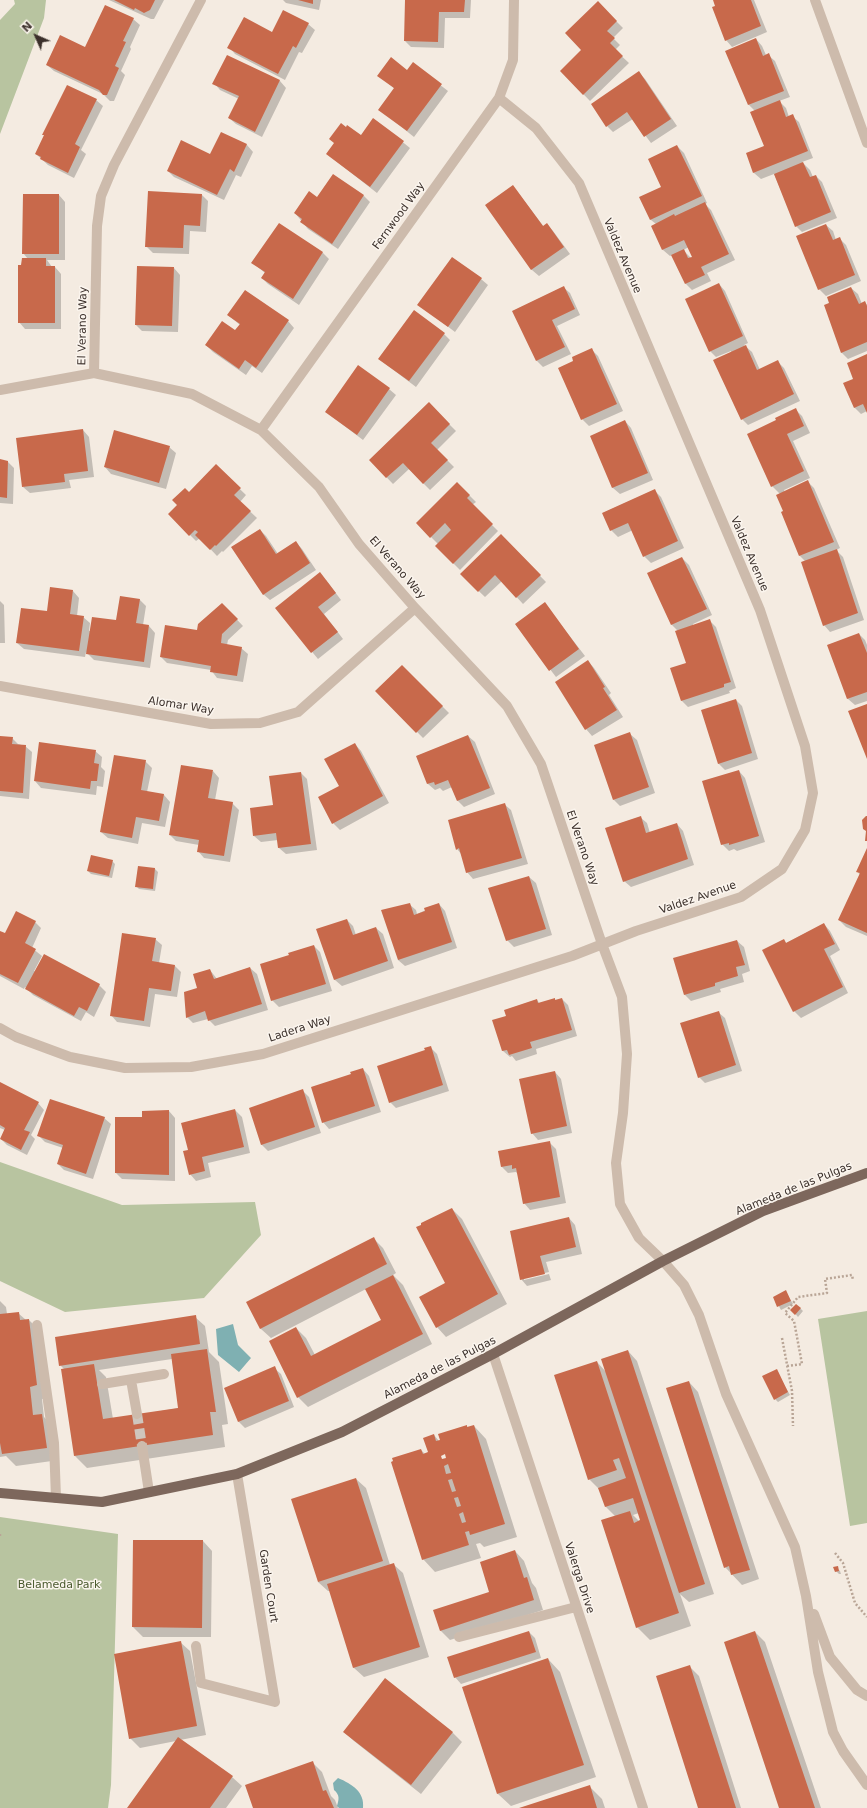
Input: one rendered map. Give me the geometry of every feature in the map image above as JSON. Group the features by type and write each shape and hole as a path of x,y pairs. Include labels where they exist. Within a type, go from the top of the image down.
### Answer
{"main road":[{"name":"Alameda de las Pulgas","path":"0,1493 102,1502 237,1474 342,1432 493,1354 663,1261 763,1211 867,1173"}],"street":[{"name":"El Verano Way","path":"201,0 114,165 101,196 97,226 94,373 192,394 261,430 319,487 359,544 415,608 507,706 541,764 602,944 622,997 626,1046 623,1113 616,1163 620,1204 639,1238 663,1261 689,1292 699,1315 730,1405 795,1546 806,1596"},
{"name":"Fernwood Way","path":"261,430 499,98 513,60 514,0"},
{"path":"815,0 867,143"},
{"name":"Valdez Avenue","path":"499,98 536,128 579,184 760,610 805,746 813,793 805,830 782,869 741,897 602,944"},
{"path":"0,390 94,373"},
{"name":"Alomar Way","path":"0,686 211,724 260,723 298,712 415,608"},
{"name":"Ladera Way","path":"0,1028 16,1037 70,1057 124,1068 191,1067 263,1054 572,956 602,944"},
{"path":"37,1325 54,1443 56,1498"},
{"name":"Valerga Drive","path":"493,1354 643,1808"},
{"path":"102,1384 164,1374"},
{"path":"131,1380 137,1414"},
{"path":"142,1446 149,1492"},
{"name":"Garden Court","path":"196,1646 201,1683 275,1702 237,1474"},
{"path":"806,1596 830,1657 857,1690 867,1696"},
{"path":"806,1596 816,1664 830,1723 843,1751 867,1785"},
{"path":"459,1637 576,1607"}],"path":[{"path":"787,1366 802,1364 794,1321 785,1313 798,1297 827,1293 825,1279 852,1275 853,1280"},
{"path":"782,1338 792,1391 793,1426"},
{"path":"835,1552 843,1563 855,1603 867,1617"}],"green space":[{"path":"14,0 46,0 44,18 0,134 0,20 15,4"},
{"path":"0,1162 122,1205 255,1202 261,1235 204,1298 65,1312 0,1281"},
{"path":"867,1311 867,1523 850,1526 818,1319"},
{"name":"Belameda Park","path":"0,1517 118,1534 111,1785 108,1808 0,1808"}],"water":[{"path":"233,1324 238,1345 251,1358 239,1372 218,1355 216,1329"},
{"path":"338,1778 353,1786 360,1793 363,1808 339,1808 337,1806 338,1797 334,1790 333,1783"}],"building":[{"path":"114,0 155,0 150,10 144,13 135,8 134,10"},
{"path":"298,0 313,0 313,4"},
{"path":"405,0 465,0 464,12 439,12 438,42 404,41"},
{"path":"713,0 751,0 761,26 725,41 712,7 715,6"},
{"path":"598,1 617,21 607,31 615,38 610,43 623,56 583,95 560,71 581,50 565,33"},
{"path":"105,5 134,18 123,41 126,42 115,66 119,68 107,95 103,95 99,90 46,65 60,35 85,47"},
{"path":"283,10 309,23 296,48 293,46 278,74 227,48 244,17 272,32"},
{"path":"756,38 763,56 769,53 784,91 748,105 725,51"},
{"path":"227,55 280,80 255,132 228,118 239,96 212,84"},
{"path":"391,57 407,70 413,62 442,84 407,131 378,110 394,88 377,76"},
{"path":"639,71 671,119 644,137 627,112 606,127 591,104"},
{"path":"67,85 97,99 75,144 80,147 68,173 40,159 41,157 35,154 44,135 42,135"},
{"path":"780,100 786,117 793,114 808,151 753,173 746,153 764,146 750,112"},
{"path":"373,118 404,141 370,187 326,154 334,143 329,139 341,123 346,127 347,125 361,135"},
{"path":"221,132 247,144 234,172 230,169 217,195 167,171 181,140 210,154"},
{"path":"677,145 702,196 650,220 639,197 661,187 648,159"},
{"path":"803,162 810,177 816,175 831,212 795,227 774,174"},
{"path":"333,174 364,195 332,244 300,222 302,219 294,213 309,191 317,197"},
{"path":"513,185 543,226 547,223 564,247 531,270 485,205"},
{"path":"148,191 202,194 200,226 184,225 183,248 145,247"},
{"path":"23,194 59,194 59,254 22,254"},
{"path":"705,202 729,254 701,267 705,275 685,284 671,255 684,249 688,258 692,257 684,240 662,250 651,226 674,214 675,216"},
{"path":"279,223 323,252 293,299 261,278 265,272 251,263"},
{"path":"826,224 833,240 840,237 855,275 818,290 796,236"},
{"path":"452,257 482,278 448,327 417,305"},
{"path":"22,258 46,258 46,266 55,266 55,323 18,323 18,265 21,265"},
{"path":"137,266 174,267 172,326 135,325"},
{"path":"719,283 743,336 709,352 685,299"},
{"path":"564,286 575,309 552,320 565,347 536,361 512,311"},
{"path":"851,287 859,304 865,301 867,306 867,342 841,353 824,305 829,303 827,297"},
{"path":"245,290 289,320 256,368 245,360 239,369 205,345 222,321 235,330 240,324 227,315"},
{"path":"414,310 445,333 409,381 378,359"},
{"path":"746,345 757,370 778,360 794,394 741,420 713,360"},
{"path":"592,348 617,404 581,420 558,368 573,361 572,357"},
{"path":"867,354 867,413 863,404 854,408 843,383 853,379 847,363"},
{"path":"358,365 390,388 357,435 325,412"},
{"path":"429,402 450,424 431,443 448,460 423,484 403,463 386,478 369,460"},
{"path":"796,408 804,426 787,434 804,471 771,487 747,434 776,420 775,418"},
{"path":"625,420 648,473 612,488 590,436"},
{"path":"83,429 88,471 64,474 65,482 22,487 16,438"},
{"path":"114,430 170,446 159,483 104,467"},
{"path":"0,459 8,461 7,498 0,497"},
{"path":"216,464 241,488 234,495 251,511 216,546 215,545 210,550 195,535 198,532 195,530 189,536 168,514 177,505 172,500 185,488 189,492"},
{"path":"808,480 834,542 799,556 781,512 783,511 776,495"},
{"path":"457,482 470,495 467,498 493,524 453,564 435,546 451,530 445,523 430,538 416,523"},
{"path":"655,489 678,541 643,557 628,523 610,531 602,513"},
{"path":"260,529 276,554 296,541 310,563 263,595 231,547"},
{"path":"501,534 541,575 516,598 495,575 478,592 460,574"},
{"path":"837,549 858,613 823,626 801,562"},
{"path":"682,557 707,609 671,625 647,573"},
{"path":"320,572 336,593 318,607 338,632 311,653 275,608"},
{"path":"50,587 73,590 70,614 84,616 79,651 16,643 21,608 47,611"},
{"path":"120,596 140,599 136,623 149,625 144,662 86,654 92,617 116,620"},
{"path":"545,602 579,649 549,671 515,624"},
{"path":"222,603 238,619 222,634 221,643 242,647 237,676 210,672 211,666 160,657 165,625 197,630 198,624"},
{"path":"710,619 731,682 724,684 724,687 681,701 670,668 686,663 675,631"},
{"path":"859,633 867,653 867,692 847,699 827,645"},
{"path":"588,660 617,710 585,730 555,682"},
{"path":"402,665 443,706 416,733 375,691"},
{"path":"736,699 752,753 718,764 701,710"},
{"path":"867,704 867,759 848,711"},
{"path":"630,732 649,787 613,800 594,745"},
{"path":"468,735 490,788 457,801 448,780 435,785 434,782 427,784 416,756"},
{"path":"0,736 13,737 12,744 26,745 23,793 0,791"},
{"path":"39,742 96,750 94,763 99,764 97,781 91,781 90,789 34,781"},
{"path":"355,743 383,796 332,824 318,797 339,786 324,759"},
{"path":"114,755 146,760 141,790 164,794 159,821 136,817 132,838 100,832"},
{"path":"181,765 213,770 208,798 233,802 224,856 197,852 199,840 169,835"},
{"path":"739,770 759,836 729,845 729,843 721,845 702,781"},
{"path":"301,772 311,844 278,848 276,833 253,836 250,808 273,805 269,776"},
{"path":"505,803 522,858 466,873 459,848 456,850 448,820"},
{"path":"641,816 646,833 677,823 688,859 623,882 605,828"},
{"path":"866,816 867,841 865,841 866,831 863,829 862,820"},
{"path":"867,848 867,933 838,920 860,873 856,872"},
{"path":"91,855 113,860 109,876 87,871"},
{"path":"138,866 155,868 153,889 135,887"},
{"path":"529,876 546,929 506,941 488,888"},
{"path":"410,903 414,915 425,911 424,908 439,903 452,942 398,960 381,910"},
{"path":"16,911 36,921 25,943 36,949 18,983 0,974 0,931 5,933"},
{"path":"347,919 353,935 376,927 388,961 334,980 316,929"},
{"path":"824,923 835,944 824,949 843,987 793,1012 762,950 784,939 786,943"},
{"path":"122,933 156,938 152,961 175,965 171,991 149,988 144,1021 110,1016"},
{"path":"737,940 745,965 736,967 738,976 715,983 715,986 684,995 673,958"},
{"path":"314,945 326,984 271,1001 260,964"},
{"path":"44,954 100,984 87,1011 79,1007 74,1016 25,989"},
{"path":"250,967 262,1004 208,1021 205,1011 186,1018 184,992 197,988 193,974 210,969 214,979"},
{"path":"555,998 555,1000 562,998 572,1030 530,1042 532,1048 509,1055 507,1050 502,1051 492,1020 506,1016 504,1010 537,999 538,1003"},
{"path":"719,1011 736,1065 698,1078 680,1023"},
{"path":"431,1046 443,1085 389,1103 377,1066 425,1050 424,1048"},
{"path":"363,1068 375,1106 322,1123 311,1087 351,1074 350,1072"},
{"path":"555,1071 567,1126 531,1134 519,1079"},
{"path":"0,1082 39,1102 24,1130 30,1132 21,1150 0,1139 5,1128 0,1125"},
{"path":"303,1089 315,1127 261,1145 249,1108"},
{"path":"50,1099 105,1117 86,1174 57,1164 63,1145 37,1136"},
{"path":"235,1109 244,1147 202,1157 205,1171 189,1175 183,1151 188,1150 181,1123"},
{"path":"169,1110 169,1175 115,1173 115,1117 142,1117 142,1111"},
{"path":"550,1141 560,1197 523,1204 516,1168 512,1169 512,1165 501,1167 498,1151"},
{"path":"452,1208 498,1294 436,1328 419,1297 445,1283 416,1227 421,1225 421,1223"},
{"path":"569,1217 576,1247 540,1256 545,1274 520,1280 510,1231"},
{"path":"374,1237 387,1264 260,1329 246,1302"},
{"path":"393,1275 423,1334 297,1398 269,1341 296,1327 311,1356 381,1320 365,1289"},
{"path":"786,1290 791,1301 777,1307 773,1297"},
{"path":"796,1304 801,1308 795,1315 790,1310"},
{"path":"19,1312 20,1320 29,1319 37,1385 30,1387 33,1415 42,1414 47,1448 2,1454 0,1443 0,1314"},
{"path":"196,1315 200,1344 59,1366 55,1337"},
{"path":"207,1349 216,1412 210,1412 213,1435 74,1456 61,1369 94,1364 103,1419 178,1408 171,1354"},
{"path":"628,1350 705,1584 679,1593 601,1359"},
{"path":"597,1361 679,1613 636,1628 601,1520 630,1511 634,1523 640,1520 633,1498 605,1507 598,1488 626,1478 619,1458 613,1460 617,1470 588,1480 554,1375"},
{"path":"275,1366 289,1401 238,1422 224,1388"},
{"path":"777,1369 788,1392 774,1400 762,1376"},
{"path":"689,1381 750,1570 731,1575 729,1566 724,1568 666,1388"},
{"path":"467,1425 467,1427 474,1425 505,1524 470,1535 469,1531 465,1532 469,1545 422,1560 391,1462 393,1461 392,1458 421,1449 423,1454 428,1452 423,1438 434,1434 436,1441 440,1440 438,1434","holes":["445,1454 446,1458 442,1459 441,1456","448,1464 451,1473 446,1474 444,1466","452,1479 456,1491 452,1492 448,1480","458,1497 461,1506 457,1507 454,1498","463,1512 466,1522 462,1523 459,1514"]},
{"path":"356,1478 383,1561 318,1582 291,1499"},
{"path":"133,1540 203,1540 202,1628 132,1627"},
{"path":"515,1550 524,1578 527,1577 534,1600 440,1631 433,1610 489,1592 480,1562"},
{"path":"394,1563 420,1647 353,1668 327,1584"},
{"path":"838,1566 839,1571 835,1572 833,1567"},
{"path":"529,1631 536,1652 454,1678 447,1657"},
{"path":"755,1631 815,1808 779,1808 724,1642"},
{"path":"181,1641 197,1726 129,1739 114,1654"},
{"path":"548,1658 584,1765 497,1794 462,1687"},
{"path":"690,1665 736,1808 698,1808 656,1676"},
{"path":"385,1678 453,1732 411,1785 343,1732"},
{"path":"178,1737 233,1776 210,1808 127,1808"},
{"path":"313,1761 323,1791 326,1790 334,1808 253,1808 245,1785"},
{"path":"590,1785 597,1808 519,1808"}],"tunnel":[{"path":"137,1414 142,1446"}]}
